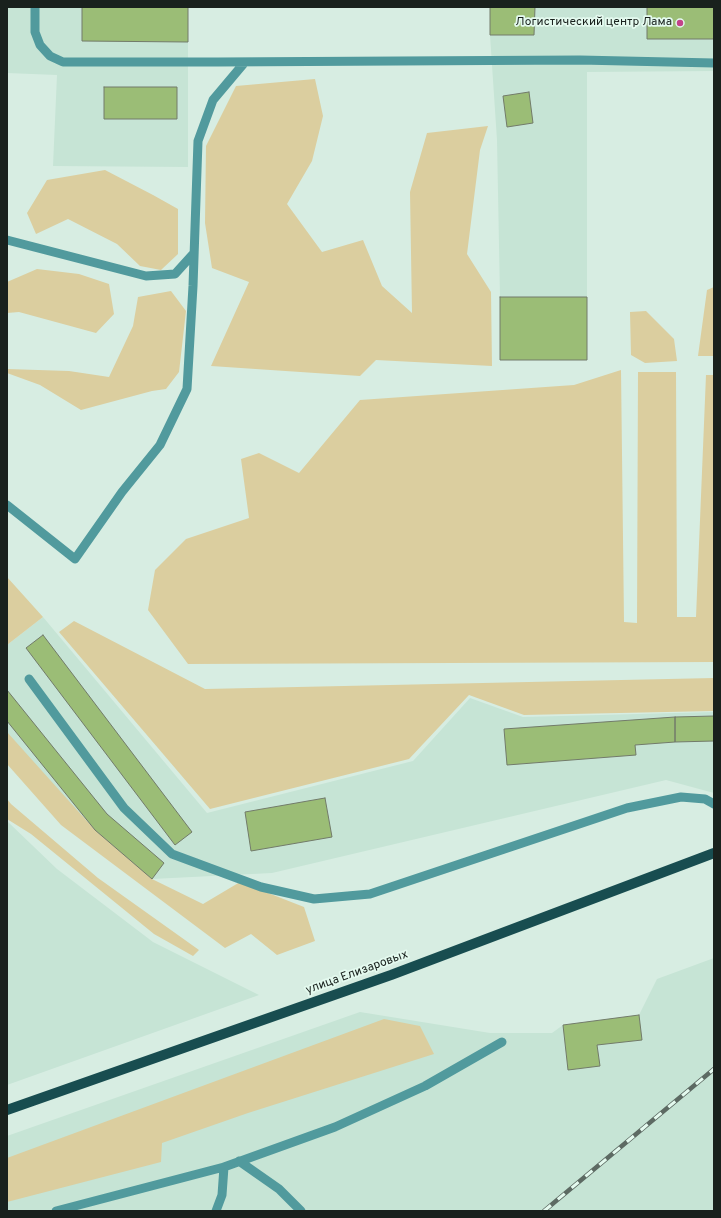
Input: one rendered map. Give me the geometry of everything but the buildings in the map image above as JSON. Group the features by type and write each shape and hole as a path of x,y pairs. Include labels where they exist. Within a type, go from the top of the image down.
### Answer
{"main road":[{"name":"улица Елизаровых","path":"7,1110 391,975 714,853"}],"lane":[{"path":"35,7 35,32 40,45 50,56 63,62 580,60 714,63"},
{"path":"7,505 75,559 122,492 160,445 187,389 198,141 213,100 245,62"},
{"path":"7,240 146,276 174,274 194,253"},
{"path":"30,679 124,808 172,854 261,887 314,899 370,894 627,808 681,797 705,799 714,804"},
{"path":"56,1211 224,1167 335,1127 425,1086 502,1042"},
{"path":"239,1161 279,1189 301,1211"},
{"path":"216,1211 222,1195 224,1167"}],"shaded area":[{"path":"7,7 188,7 188,167 53,166 57,75 7,73"},
{"path":"490,7 714,7 714,71 587,72 587,360 500,360 497,140 490,35"},
{"path":"315,79 323,116 312,161 287,204 322,252 363,240 382,286 412,313 410,192 427,133 488,126 480,150 467,254 491,292 492,366 376,360 360,376 211,366 249,282 212,268 205,223 206,146 236,86"},
{"path":"105,170 178,209 178,254 161,270 140,266 117,244 68,219 36,234 27,213 47,180"},
{"path":"37,269 79,274 109,284 114,314 96,333 19,312 7,313 7,282"},
{"path":"714,287 714,356 698,356 707,290"},
{"path":"171,291 186,311 179,372 166,389 152,391 81,410 40,385 7,373 7,369 69,371 109,377 133,326 138,297"},
{"path":"646,311 674,339 677,361 645,363 631,355 630,312"},
{"path":"621,370 624,622 637,623 638,372 676,372 677,617 696,617 706,375 714,375 714,662 188,664 148,610 155,570 186,539 249,518 241,459 259,453 299,473 360,400 574,385"},
{"path":"7,577 43,617 7,645"},
{"path":"43,617 207,813 413,761 470,698 523,717 714,712 714,793 666,780 272,873 152,879 81,831 7,738 7,645"},
{"path":"74,621 205,689 714,678 714,711 524,715 469,695 409,759 210,809 59,632"},
{"path":"7,732 95,830 152,879 203,904 240,882 304,907 315,941 277,955 251,934 225,948 61,825 7,764"},
{"path":"7,799 98,878 199,950 193,956 154,934 31,834 7,819"},
{"path":"7,821 57,869 153,942 259,995 7,1085"},
{"path":"714,958 714,1211 7,1211 7,1136 360,1012 490,1033 552,1033 563,1025 639,1015 657,979"},
{"path":"384,1019 420,1026 434,1054 248,1113 162,1143 161,1162 7,1202 7,1158"}],"railway":[{"path":"544,1211 714,1069"}],"place":[{"name":"Логистический центр Лама","path":"680,23"}]}
